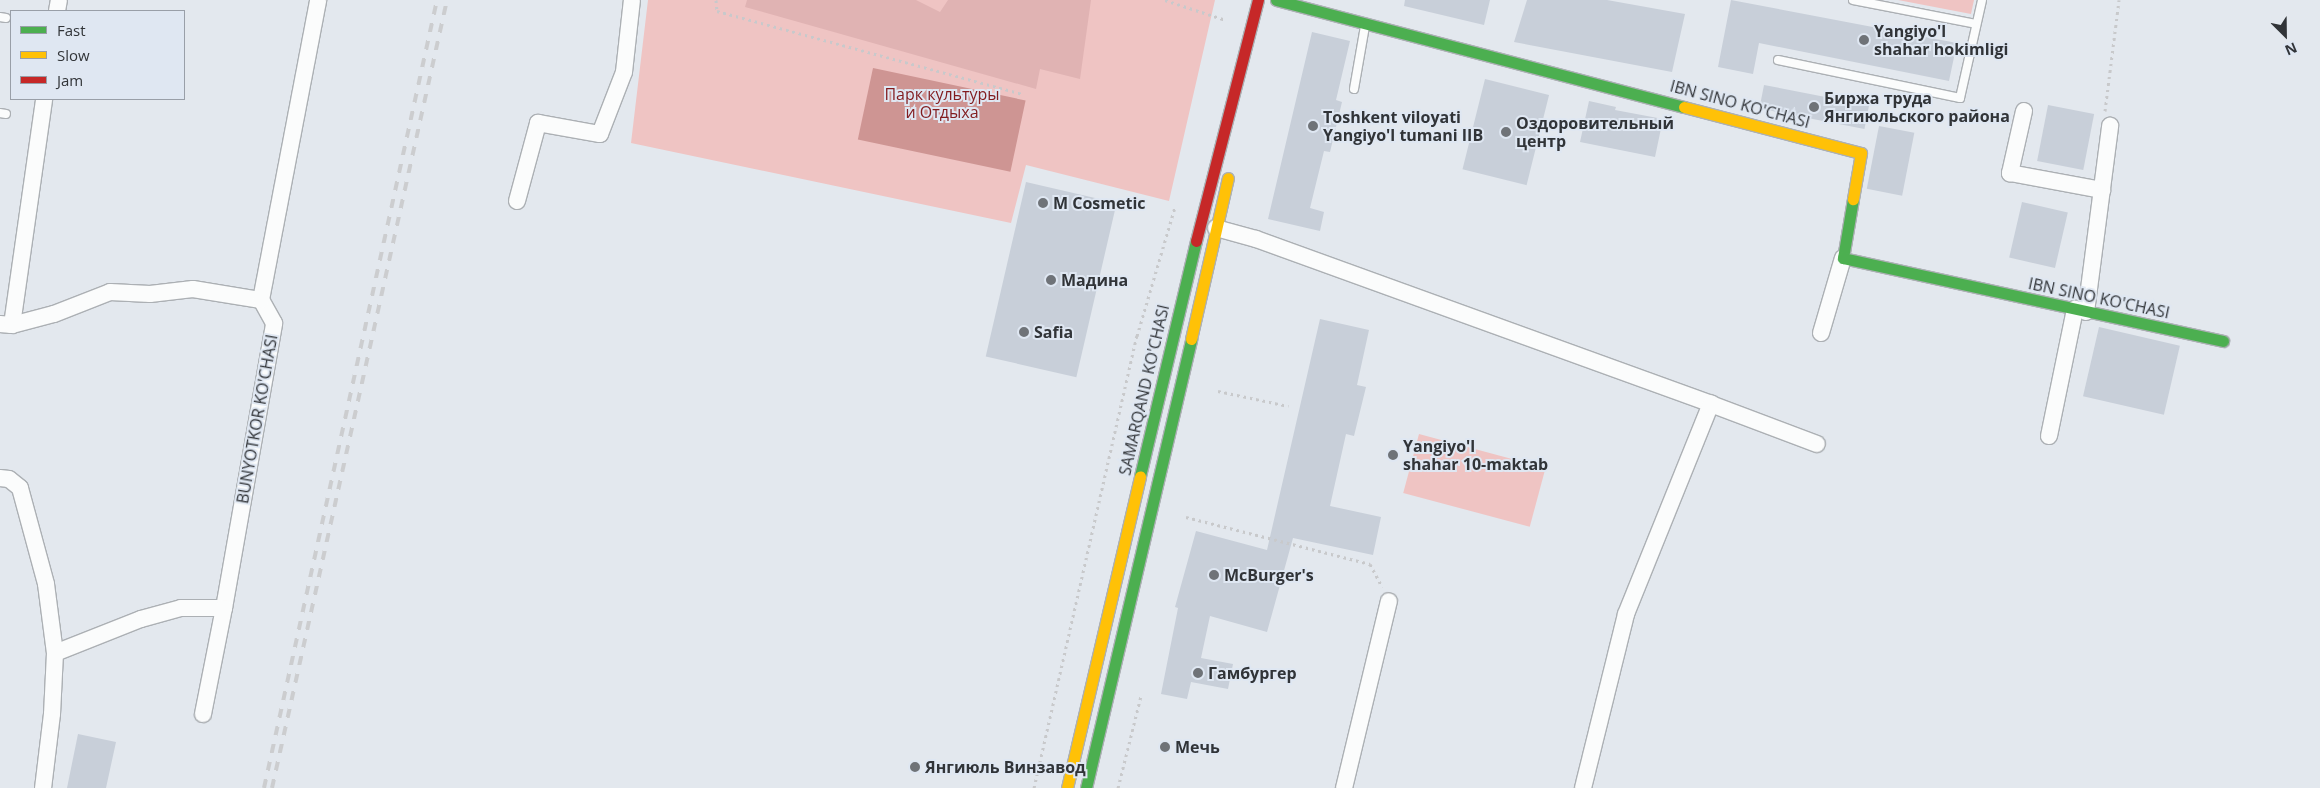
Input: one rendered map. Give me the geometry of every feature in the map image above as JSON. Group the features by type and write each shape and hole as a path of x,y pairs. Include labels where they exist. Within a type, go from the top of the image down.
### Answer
{"main road":[{"name":"SAMARQAND KO'CHASI","path":"1086,788 1258,0"},
{"name":"IBN SINO KO'CHASI","path":"1273,2 1366,24 1861,153 1843,258 2223,341"},
{"name":"SAMARQAND KO'CHASI","path":"1067,788 1208,226 1232,161"}],"street":[{"path":"44,100 6,325 54,314 110,292 150,294 193,289 261,300 318,0"},
{"path":"517,201 538,123 600,134 624,72 632,0"},
{"path":"2024,110 2010,173 2102,190"},
{"path":"2049,436 2080,310 2102,190 2107,120"},
{"path":"1208,226 1266,243 1817,444"},
{"path":"1821,333 1843,258"},
{"name":"BUNYOTKOR KO'CHASI","path":"203,714 224,608 274,323 261,300"},
{"path":"1583,788 1626,614 1711,404"},
{"path":"0,478 10,479 20,488 46,584 55,654 52,714 43,788"},
{"path":"1344,788 1389,602"},
{"path":"55,654 141,619 173,610 224,608"}],"lane":[{"path":"1853,0 1976,24"},
{"path":"1778,60 1960,98 1982,0"},
{"path":"1354,89 1366,24"}],"path":[{"path":"716,0 717,11 1023,94"},
{"path":"1165,0 1226,20"},
{"path":"2107,120 2120,0"},
{"path":"1034,788 1136,336 1175,207"},
{"path":"1218,391 1288,406"},
{"path":"1186,517 1370,564 1389,602"},
{"path":"1118,788 1141,696"}],"green space":[{"name":"Парк культуры и Отдыха","path":"648,0 1215,0 1169,201 1026,165 1011,223 631,143"},
{"path":"1898,0 1974,0 1971,14"},
{"path":"1419,434 1546,468 1530,527 1403,493"}],"shaded area":[{"path":"747,0 916,0 940,12 948,0 1091,0 1080,79 1040,69 1036,89 745,7"},
{"path":"873,68 1026,100 1010,172 858,139"}],"building":[{"path":"1405,0 1490,0 1484,25 1404,6"},
{"path":"1527,0 1607,0 1685,14 1672,72 1514,42"},
{"name":"Yangiyo'l shahar hokimligi","path":"1731,0 1957,43 1949,81 1759,43 1753,74 1718,67"},
{"name":"Toshkent viloyati Yangiyo'l tumani IIB","path":"1312,32 1350,41 1336,100 1342,102 1330,152 1324,151 1310,208 1324,212 1320,231 1268,219"},
{"name":"Оздоровительный центр","path":"1485,79 1549,95 1527,185 1463,169"},
{"name":"Биржа труда Янгиюльского района","path":"1764,85 1869,105 1864,129 1759,109"},
{"path":"1589,101 1616,107 1615,110 1663,119 1655,157 1580,142"},
{"path":"2048,105 2094,114 2083,170 2037,161"},
{"path":"1879,126 1914,133 1902,196 1867,189"},
{"name":"Мадина","path":"1026,182 1117,203 1076,377 986,356"},
{"path":"2022,202 2068,213 2055,268 2009,258"},
{"path":"1320,319 1369,330 1357,385 1366,387 1354,436 1346,434 1330,506 1381,517 1373,555 1293,538 1267,632 1210,616 1201,658 1233,664 1228,689 1191,682 1187,699 1161,694 1178,608 1175,607 1196,531 1267,550"},
{"path":"2099,327 2180,346 2164,415 2083,396"},
{"path":"78,734 116,742 106,788 67,788"}],"railway":[{"path":"264,788 437,0"},
{"path":"272,788 447,0"}],"traffic: fast":[{"path":"1276,0 1684,107"},
{"path":"1853,199 1843,258 2223,341"},
{"path":"1140,476 1196,241"},
{"path":"1086,788 1191,339"}],"traffic: slow":[{"path":"1684,107 1861,153 1853,199"},
{"path":"1191,339 1228,178"},
{"path":"1067,788 1140,476"}],"traffic: jam":[{"path":"1196,241 1258,0"}],"place":[{"name":"Yangiyo'l shahar hokimligi","path":"1864,40"},
{"name":"Биржа труда Янгиюльского района","path":"1814,107"},
{"name":"Toshkent viloyati Yangiyo'l tumani IIB","path":"1313,126"},
{"name":"Оздоровительный центр","path":"1506,132"},
{"name":"M Cosmetic","path":"1043,203"},
{"name":"Мадина","path":"1051,280"},
{"name":"Safia","path":"1024,332"},
{"name":"Yangiyo'l shahar 10-maktab","path":"1393,455"},
{"name":"McBurger's","path":"1214,575"},
{"name":"Гамбургер","path":"1198,673"},
{"name":"Мечь","path":"1165,747"},
{"name":"Янгиюль Винзавод","path":"915,767"}]}
